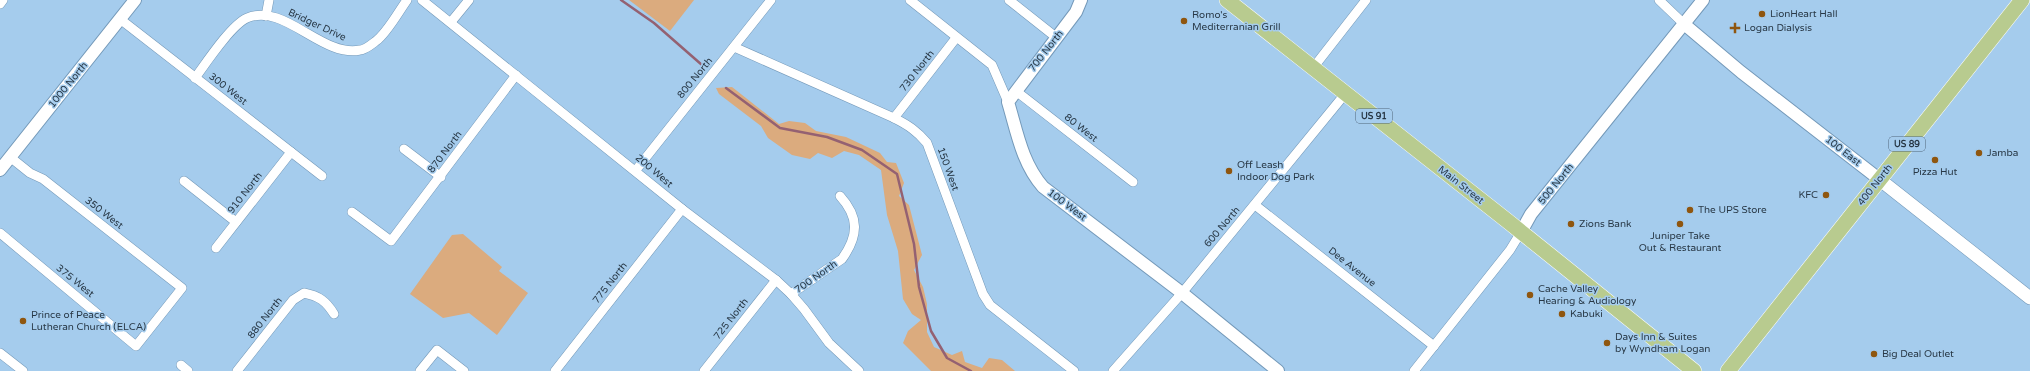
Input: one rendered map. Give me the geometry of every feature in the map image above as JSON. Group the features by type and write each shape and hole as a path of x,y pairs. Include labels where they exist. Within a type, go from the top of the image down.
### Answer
{"main road":[{"name":"Main Street","path":"1227,0 1521,232 1694,371"},
{"name":"400 North","path":"1728,371 2022,0"},
{"name":"100 East","path":"1880,179 2030,298"}],"street":[{"path":"0,4 3,0"},
{"name":"1000 North","path":"0,170 135,0"},
{"path":"266,16 270,0"},
{"name":"Bridger Drive","path":"195,78 235,27 246,19 257,16 266,16 278,19 340,50 361,50 378,40 407,0"},
{"name":"200 West","path":"422,0 636,170 682,209 776,280 791,294 829,343 859,371"},
{"path":"451,22 469,0"},
{"name":"800 North","path":"636,170 771,0"},
{"name":"100 West","path":"910,0 956,38 992,65 1008,102 1025,160 1032,175 1043,187 1182,293 1278,371"},
{"path":"1009,0 1057,38"},
{"name":"700 North","path":"1008,102 1076,12 1081,0"},
{"path":"1313,68 1366,0"},
{"name":"100 East","path":"1659,0 1684,24 1741,72 1880,179"},
{"name":"500 North","path":"1414,371 1510,250 1531,214 1703,0"},
{"name":"300 West","path":"120,19 322,176"},
{"name":"730 North","path":"894,118 956,38"},
{"name":"150 West","path":"734,47 910,126 927,143 980,288 990,304 1074,371"},
{"name":"870 North","path":"352,212 391,242 516,75"},
{"name":"80 West","path":"1016,91 1133,182"},
{"name":"600 North","path":"1113,371 1182,293 1345,94"},
{"path":"404,149 441,177"},
{"name":"910 North","path":"216,248 291,152"},
{"name":"350 West","path":"10,157 30,173 43,179 182,288 136,346"},
{"path":"184,181 236,222"},
{"name":"700 North","path":"791,294 842,258 848,250 854,234 854,216 850,207 840,196"},
{"name":"Dee Avenue","path":"1256,204 1434,346"},
{"name":"775 North","path":"555,371 682,209"},
{"name":"375 West","path":"0,233 136,346"},
{"name":"725 North","path":"704,371 776,280"},
{"name":"880 North","path":"237,371 293,300 304,293 317,296 322,299 326,302 334,314"},
{"path":"420,371 437,350 464,371"},
{"path":"0,353 23,371"}],"shaded area":[{"path":"629,0 694,0 670,31"},
{"path":"732,87 779,124 789,121 805,123 816,131 846,137 880,153 887,162 896,163 904,183 899,196 909,205 922,255 914,270 923,287 927,304 927,332 934,347 952,355 962,351 965,362 982,368 989,358 1002,360 1015,371 931,371 903,343 908,331 921,320 912,314 903,299 898,251 887,215 881,170 859,155 844,151 832,158 818,153 810,159 792,155 768,138 761,126 719,94 716,88"},
{"path":"463,234 502,267 499,271 528,293 497,335 469,313 443,318 410,294 452,235"}],"waterway":[{"path":"621,0 654,23 702,65"},
{"path":"726,88 780,128 827,137 862,150 897,174 914,244 919,287 931,331 947,358 971,371"}],"place":[{"name":"LionHeart Hall","path":"1762,14"},
{"name":"Romo's Mediterranian Grill","path":"1184,21"},
{"name":"Logan Dialysis","path":"1735,28"},
{"name":"Jamba","path":"1979,153"},
{"name":"Pizza Hut","path":"1935,160"},
{"name":"Off Leash Indoor Dog Park","path":"1229,171"},
{"name":"KFC","path":"1826,195"},
{"name":"The UPS Store","path":"1690,210"},
{"name":"Zions Bank","path":"1571,224"},
{"name":"Juniper Take Out & Restaurant","path":"1680,224"},
{"name":"Cache Valley Hearing & Audiology","path":"1530,295"},
{"name":"Kabuki","path":"1562,314"},
{"name":"Prince of Peace Lutheran Church (ELCA)","path":"23,321"},
{"name":"Days Inn & Suites by Wyndham Logan","path":"1607,343"},
{"name":"Big Deal Outlet","path":"1874,354"}]}
